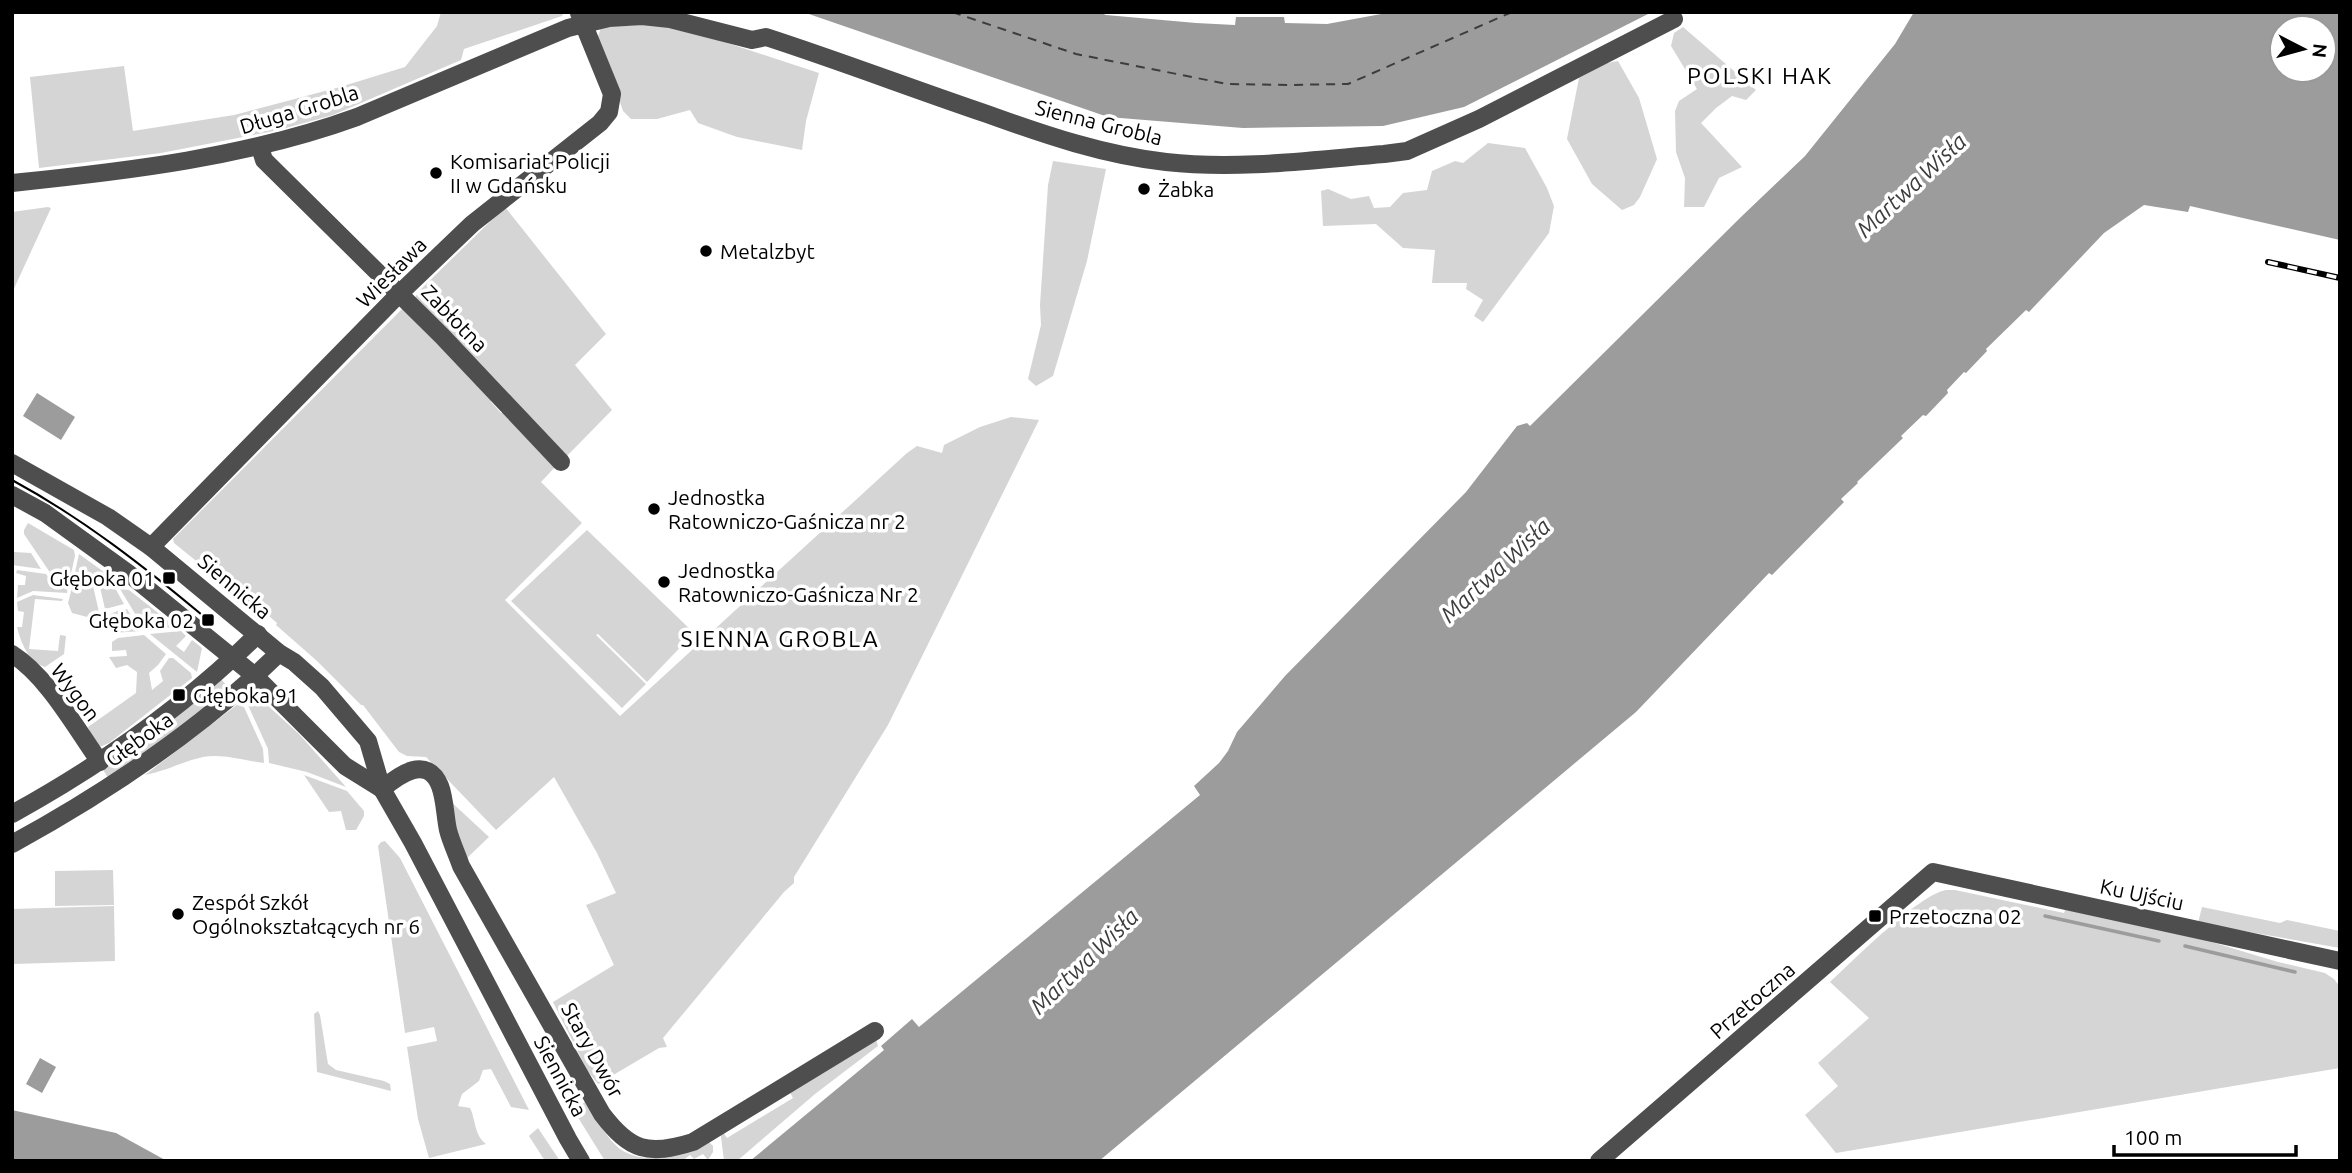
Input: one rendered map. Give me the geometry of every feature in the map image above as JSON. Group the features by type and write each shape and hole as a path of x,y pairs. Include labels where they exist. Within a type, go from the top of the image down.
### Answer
{"street":[{"name":"Sienna Grobla","path":"581,18 649,17 697,24 752,40 766,37 1072,143 1152,160 1216,165 1407,151 1496,111 1674,19"},
{"name":"Długa Grobla","path":"12,183 70,177 260,147 325,129 568,27 581,18"},
{"name":"Wiesława","path":"151,547 400,293 472,225 600,123 609,112 612,94 609,82 581,18"},
{"name":"Zabłotna","path":"260,147 264,160 400,293 561,461"},
{"name":"Siennicka","path":"12,463 108,517 151,547 279,653 295,662 322,687 360,730 368,741 382,789 581,1161"},
{"name":"Siennicka","path":"12,495 45,513 128,573 255,676 345,766 382,789"},
{"name":"Głęboka","path":"12,814 94,766 184,701 258,634"},
{"name":"Głęboka","path":"12,844 103,791 174,742 279,653"},
{"name":"Wygon","path":"12,654 23,661 44,683 94,766 103,791"},
{"name":"Stary Dwór","path":"382,789 401,773 414,769 434,776 440,786 449,834 461,866 602,1114 629,1143 642,1148 657,1149 674,1148 692,1142 875,1031"},
{"name":"Ku Ujściu","path":"1933,872 2340,961"},
{"name":"Przetoczna","path":"1600,1161 1933,872"}],"shaded area":[{"path":"441,12 564,12 562,16 464,49 461,60 333,115 279,130 161,153 39,168 30,77 124,66 133,131 234,115 405,67 437,26"},
{"path":"653,24 676,26 819,73 806,121 802,150 737,137 698,123 690,110 657,119 631,119 623,111 598,37 601,27"},
{"path":"1683,27 1756,90 1746,100 1732,96 1701,123 1742,167 1719,178 1704,207 1684,207 1685,178 1676,152 1675,111 1679,101 1697,89 1671,46 1674,33"},
{"path":"1618,61 1639,98 1657,159 1640,197 1634,205 1622,210 1592,184 1567,139 1579,78 1607,63"},
{"path":"1488,143 1525,148 1554,206 1549,233 1483,322 1474,316 1483,300 1466,289 1467,283 1432,283 1435,250 1403,248 1376,224 1323,226 1321,191 1328,189 1351,199 1369,196 1374,208 1390,207 1403,193 1427,190 1432,171 1455,161 1463,163"},
{"path":"1053,161 1106,169 1087,261 1053,376 1036,386 1028,379 1041,325 1048,185"},
{"path":"505,207 606,334 575,365 612,410 565,458 415,298"},
{"path":"51,208 12,293 12,212"},
{"path":"402,309 406,309 492,397 491,402 501,413 505,412 556,466 541,482 582,523 505,600 620,716 907,453 917,446 942,453 944,445 980,427 1011,417 1039,420 888,725 794,877 794,883 663,1038 667,1047 659,1048 598,1084 587,1070 553,1002 614,965 586,905 616,893 554,777 496,830 426,757 407,756 399,752 363,705 276,625 277,623 269,616 267,618 174,543 173,539"},
{"path":"28,523 74,550 70,578 53,577 24,534"},
{"path":"587,530 694,633 647,682 596,635 646,684 622,708 511,601"},
{"path":"14,552 31,553 41,569 12,565"},
{"path":"79,554 122,585 76,579 74,577"},
{"path":"17,570 46,574 51,581 66,582 67,593 33,591 17,598 18,585 25,585 26,576 16,573"},
{"path":"73,584 93,586 99,612 91,618 72,613 68,603"},
{"path":"100,587 115,588 124,604 105,609"},
{"path":"120,589 129,590 176,627 145,630"},
{"path":"33,595 63,599 35,599 29,649 58,651 60,635 66,636 64,654 45,667 30,656 17,627 22,627 24,612 18,611 17,602"},
{"path":"127,609 140,631 114,633 105,621 106,616"},
{"path":"181,631 186,636 176,646 184,652 192,640 202,648 197,672 150,634"},
{"path":"144,635 166,654 149,673 152,690 163,681 160,671 169,658 173,658 191,673 192,678 109,743 96,746 88,727 136,693 137,672 127,665 116,668 109,657 127,656 126,650 112,651 112,642 118,638"},
{"path":"220,678 231,690 110,781 102,768"},
{"path":"250,700 266,704 299,734 346,787 307,772 269,763 268,749 247,703"},
{"path":"238,704 244,707 263,749 264,763 210,756 145,775"},
{"path":"304,775 347,791 364,811 356,830 346,830 341,811 329,812"},
{"path":"449,800 489,837 467,858 455,827"},
{"path":"385,841 400,858 529,1110 511,1107 491,1069 483,1070 479,1081 462,1094 458,1106 470,1108 477,1132 486,1144 429,1158 418,1119 407,1047 437,1041 434,1027 405,1033 378,846"},
{"path":"113,870 114,905 55,906 55,871"},
{"path":"1946,890 2064,913 2066,907 2205,940 2325,973 2340,987 2340,1068 1836,1153 1805,1115 1838,1086 1818,1063 1869,1018 1830,982 1919,903"},
{"path":"114,906 115,961 12,964 12,909"},
{"path":"2202,907 2280,923 2287,920 2340,931 2340,948 2198,923"},
{"path":"318,1011 328,1064 336,1070 384,1081 390,1084 391,1091 317,1072 314,1014"},
{"path":"876,1039 878,1046 815,1094 737,1161 724,1161 722,1130 727,1138 793,1098 788,1089"},
{"path":"586,1101 608,1136 625,1152 646,1158 667,1156 709,1142 713,1146 713,1152 708,1160 703,1154 694,1159 690,1155 682,1161 605,1161 574,1111"},
{"path":"538,1128 560,1161 545,1161 529,1136"}],"water":[{"path":"803,12 1099,12 1106,15 1235,25 1236,17 1284,17 1285,23 1327,24 1392,12 1652,12 1464,107 1383,126 1243,128 1108,117"},
{"name":"Martwa Wisła","path":"1914,12 2340,12 2340,240 2190,206 2188,212 2144,205 2104,233 2029,312 2026,310 1986,349 1926,416 1923,415 1901,436 1903,438 1841,499 1844,502 1772,575 1769,573 1636,712 1099,1161 750,1161 884,1050 881,1046 912,1019 919,1027 1200,795 1194,786 1219,763 1237,732 1285,676 1466,492 1517,426 1527,423 1530,426 1805,156 1895,44"},
{"path":"37,393 75,417 61,440 23,416"},
{"path":"40,1058 56,1067 42,1093 26,1084"},
{"path":"12,1110 116,1133 167,1161 12,1161"}],"waterway":[{"path":"2045,916 2159,941"},
{"path":"2185,946 2295,972"}],"ferry route":[{"path":"952,12 1076,54 1227,84 1287,85 1348,84 1512,12"}],"tram line":[{"path":"12,480 114,545 208,620"}],"railway":[{"path":"2268,262 2340,278"}],"place":[{"name":"Komisariat Policji II w Gdańsku","path":"436,173"},
{"name":"Żabka","path":"1144,189"},
{"name":"Metalzbyt","path":"706,251"},
{"name":"Jednostka Ratowniczo-Gaśnicza nr 2","path":"654,509"},
{"name":"Głęboka 01","path":"169,578"},
{"name":"Jednostka Ratowniczo-Gaśnicza Nr 2","path":"664,582"},
{"name":"Głęboka 02","path":"208,620"},
{"name":"Głęboka 91","path":"179,695"},
{"name":"Zespół Szkół Ogólnokształcących nr 6","path":"178,914"},
{"name":"Przetoczna 02","path":"1875,916"}],"district":[{"name":"POLSKI HAK","path":"1760,75"},
{"name":"SIENNA GROBLA","path":"780,638"}]}
